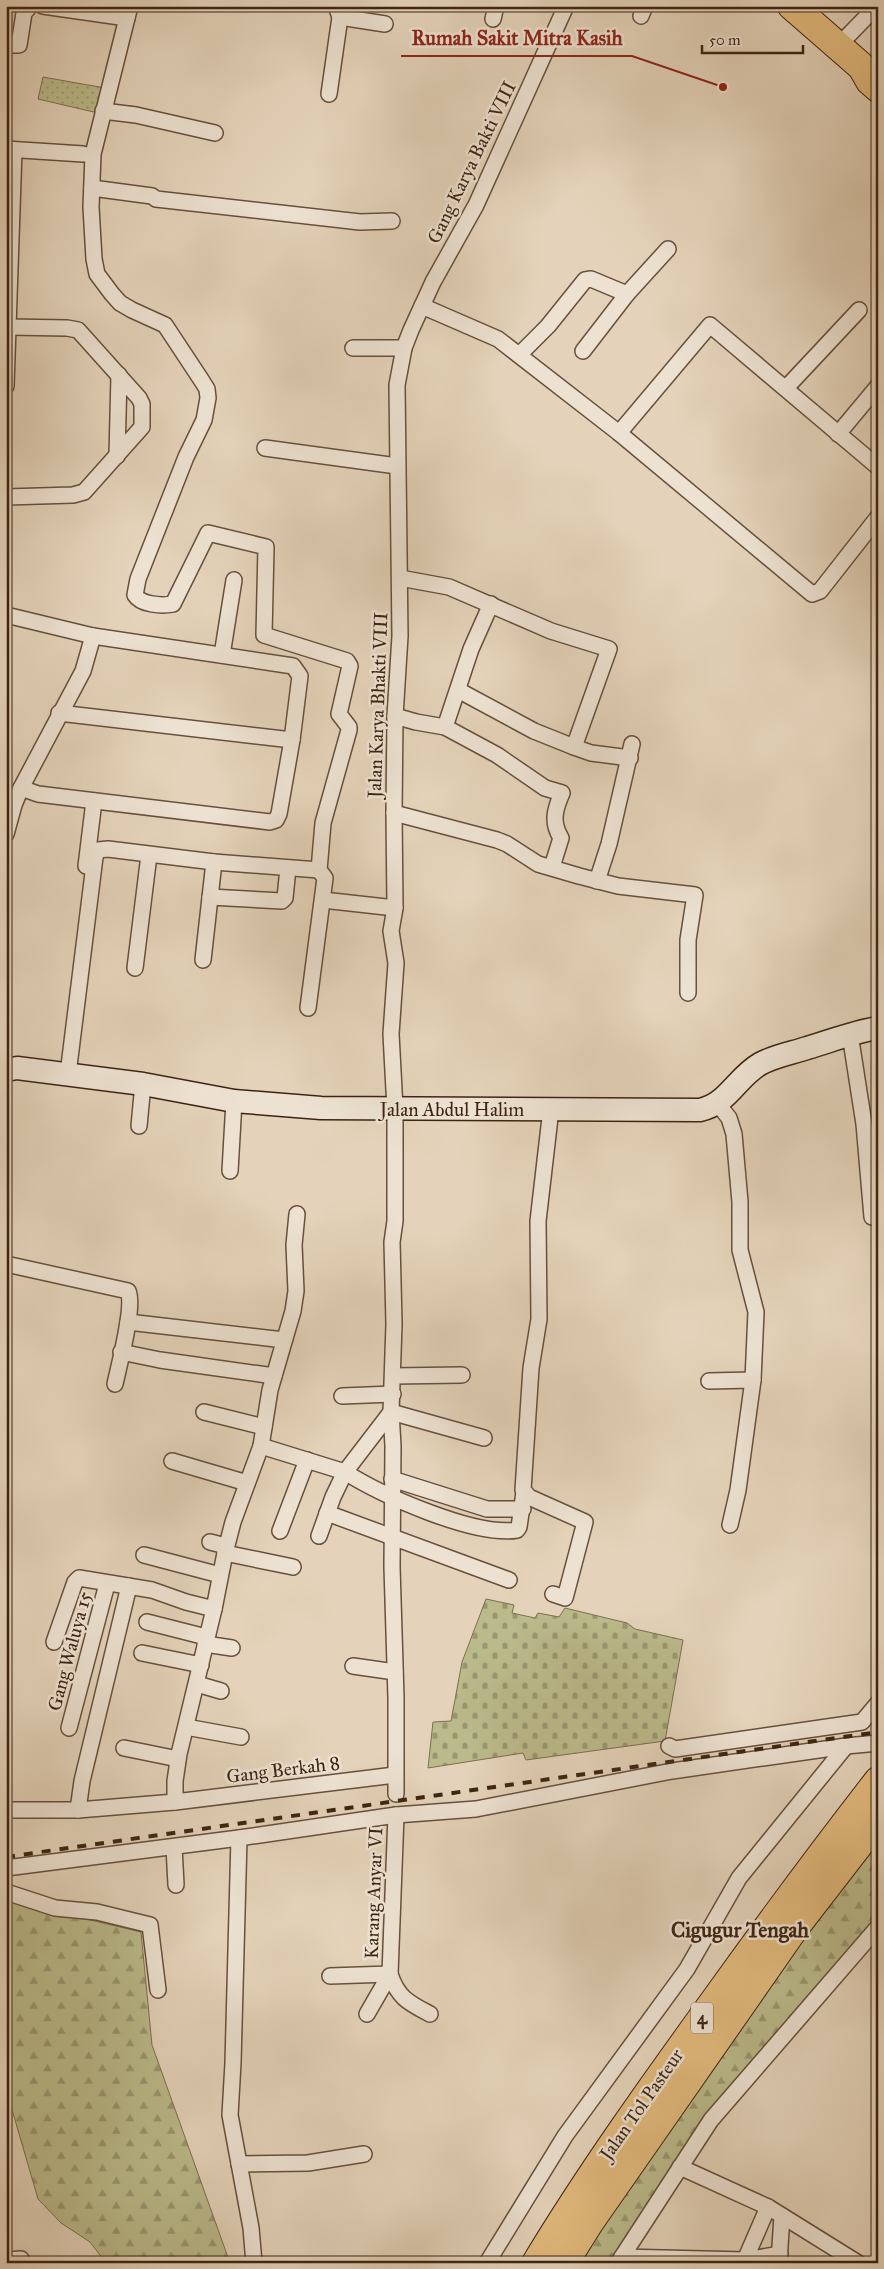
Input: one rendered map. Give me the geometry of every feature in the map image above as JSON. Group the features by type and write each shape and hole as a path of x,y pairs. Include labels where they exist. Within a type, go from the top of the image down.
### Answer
{"highway":[{"path":"792,6 873,75"},
{"name":"Jalan Tol Pasteur","path":"536,2263 569,2208 687,2038 823,1851 878,1781"},
{"name":"Jalan Tol Pasteur","path":"564,2263 588,2223 796,1926 878,1820"}],"street":[{"path":"6,45 19,45 24,12 30,6"},
{"path":"43,6 128,12 93,154 94,259 97,274 120,303 165,326 207,389 208,398 200,432 186,457 138,579 135,595 143,601 173,604 208,533 266,547 264,635 349,662 339,714 349,727 349,730 323,823 319,870 325,878 308,1008"},
{"name":"Gang Karya Bakti VIII","path":"422,306 433,282 476,205 566,6"},
{"path":"839,45 874,9 878,11"},
{"path":"329,94 338,12 385,24"},
{"path":"103,111 136,115 215,133"},
{"path":"6,386 10,149 83,154"},
{"path":"92,188 152,196 156,199 360,222 392,221"},
{"path":"583,351 627,294 668,249"},
{"path":"519,355 548,326 585,280 591,279 627,294"},
{"path":"422,306 498,339 619,433 812,594 820,591 878,517"},
{"name":"Jalan Karya Bhakti VIII","path":"396,1794 390,1412 393,1394 392,1242 395,1221 395,1109 391,1034 396,963 391,931 395,908 395,716 400,636 397,386 404,348 422,306"},
{"path":"786,388 859,310"},
{"path":"619,433 710,325 878,467"},
{"path":"6,497 73,495 84,492 142,427 142,404 139,398 78,330 67,328 8,327"},
{"path":"353,348 404,348"},
{"path":"117,456 119,375"},
{"path":"838,434 878,386"},
{"path":"265,448 397,466"},
{"path":"400,578 449,587 551,631 609,649 574,747"},
{"path":"222,655 234,580"},
{"path":"445,727 472,649 491,604"},
{"path":"6,615 93,636 291,666 298,670 300,676 292,740 279,814 276,820 270,822 38,794 21,788"},
{"path":"6,834 21,788 59,713 83,671 93,636"},
{"path":"458,690 528,728 591,753 631,751 607,853 597,881"},
{"path":"59,713 292,740"},
{"path":"395,716 445,727 497,755 545,788 562,793 558,801 554,827 560,838 552,867"},
{"path":"64,1067 94,801"},
{"path":"394,813 497,840 508,844 538,864 597,881 618,886 694,895 688,940 688,993"},
{"path":"64,1067 96,853 98,850 108,849 149,856 319,870"},
{"path":"135,968 149,856"},
{"path":"203,960 214,862"},
{"path":"210,897 282,901 285,898 288,868"},
{"path":"323,900 395,908"},
{"name":"Jalan Abdul Halim","path":"6,1070 64,1067 234,1101 321,1108 682,1111 700,1110 718,1104 759,1064 850,1034 878,1028"},
{"path":"850,1034 873,1178 872,1217"},
{"path":"139,1126 143,1084"},
{"path":"230,1171 234,1101"},
{"path":"718,1104 729,1118 734,1134 740,1202 740,1250 756,1312 754,1380 738,1490 730,1524"},
{"path":"261,1446 346,1472 392,1499 478,1528 507,1532 517,1530 523,1509 531,1368 538,1319 538,1221 551,1109"},
{"path":"175,1802 178,1759 214,1609 220,1574 233,1522 261,1446 274,1376 293,1310 296,1290 294,1245 297,1214"},
{"path":"6,1264 126,1290 130,1297 128,1322 115,1384"},
{"path":"128,1322 284,1340"},
{"path":"121,1352 160,1360 274,1376"},
{"path":"393,1376 462,1375"},
{"path":"710,1381 754,1380"},
{"path":"342,1396 393,1394"},
{"path":"204,1412 264,1426"},
{"path":"319,1536 327,1513 346,1472 390,1412 484,1438"},
{"path":"280,1531 307,1460"},
{"path":"172,1461 247,1483"},
{"path":"392,1479 487,1509 523,1509"},
{"path":"524,1492 530,1497 585,1522 565,1598 553,1594"},
{"path":"327,1513 509,1580"},
{"path":"210,1542 226,1550 293,1567"},
{"path":"144,1554 220,1574"},
{"path":"54,1642 76,1579 152,1590 186,1602 214,1609"},
{"name":"Gang Waluya 15","path":"69,1728 107,1584"},
{"path":"78,1810 82,1781 129,1586"},
{"path":"147,1622 232,1648"},
{"path":"142,1653 200,1665"},
{"path":"353,1666 395,1672"},
{"path":"196,1684 221,1691"},
{"path":"669,1746 675,1749 862,1722 878,1703"},
{"path":"186,1727 241,1737"},
{"path":"6,1868 239,1838 396,1814 476,1810 672,1771 878,1743"},
{"path":"487,2263 565,2136 687,1970 740,1878 846,1746"},
{"path":"124,1748 178,1759"},
{"name":"Gang Berkah 8","path":"6,1810 78,1810 175,1802 396,1775"},
{"name":"Karang Anyar VI","path":"390,1974 396,1814"},
{"path":"239,1838 230,2115 251,2228 254,2263"},
{"path":"174,1847 176,1885"},
{"path":"6,1892 55,1908 97,1912 150,1925 158,1990"},
{"path":"620,2260 711,2120 878,1927"},
{"path":"330,1976 390,1974"},
{"path":"367,2014 390,1974"},
{"path":"390,1974 393,1984 405,2001 430,2014"},
{"path":"239,2164 308,2164 364,2154"},
{"path":"680,2167 768,2207 851,2261"},
{"path":"745,2260 768,2207"},
{"path":"620,2260 745,2260 780,2258 782,2216"}],"green space":[{"path":"43,77 105,88 98,113 38,99"},
{"path":"486,1599 514,1605 512,1613 535,1618 538,1613 559,1617 565,1608 627,1623 635,1629 683,1640 665,1741 526,1760 523,1753 428,1768 433,1722 451,1721 462,1662"},
{"path":"878,1840 878,1918 816,1988 705,2122 610,2263 576,2263 675,2111"},
{"path":"6,1900 141,1932 152,2045 230,2263 106,2263 90,2242 61,2223 38,2199 6,2089"}],"railway":[{"path":"6,1857 878,1732"}],"place":[{"name":"Rumah Sakit Mitra Kasih","path":"723,87"}],"district":[{"name":"Cigugur Tengah","path":"740,1930"}]}
